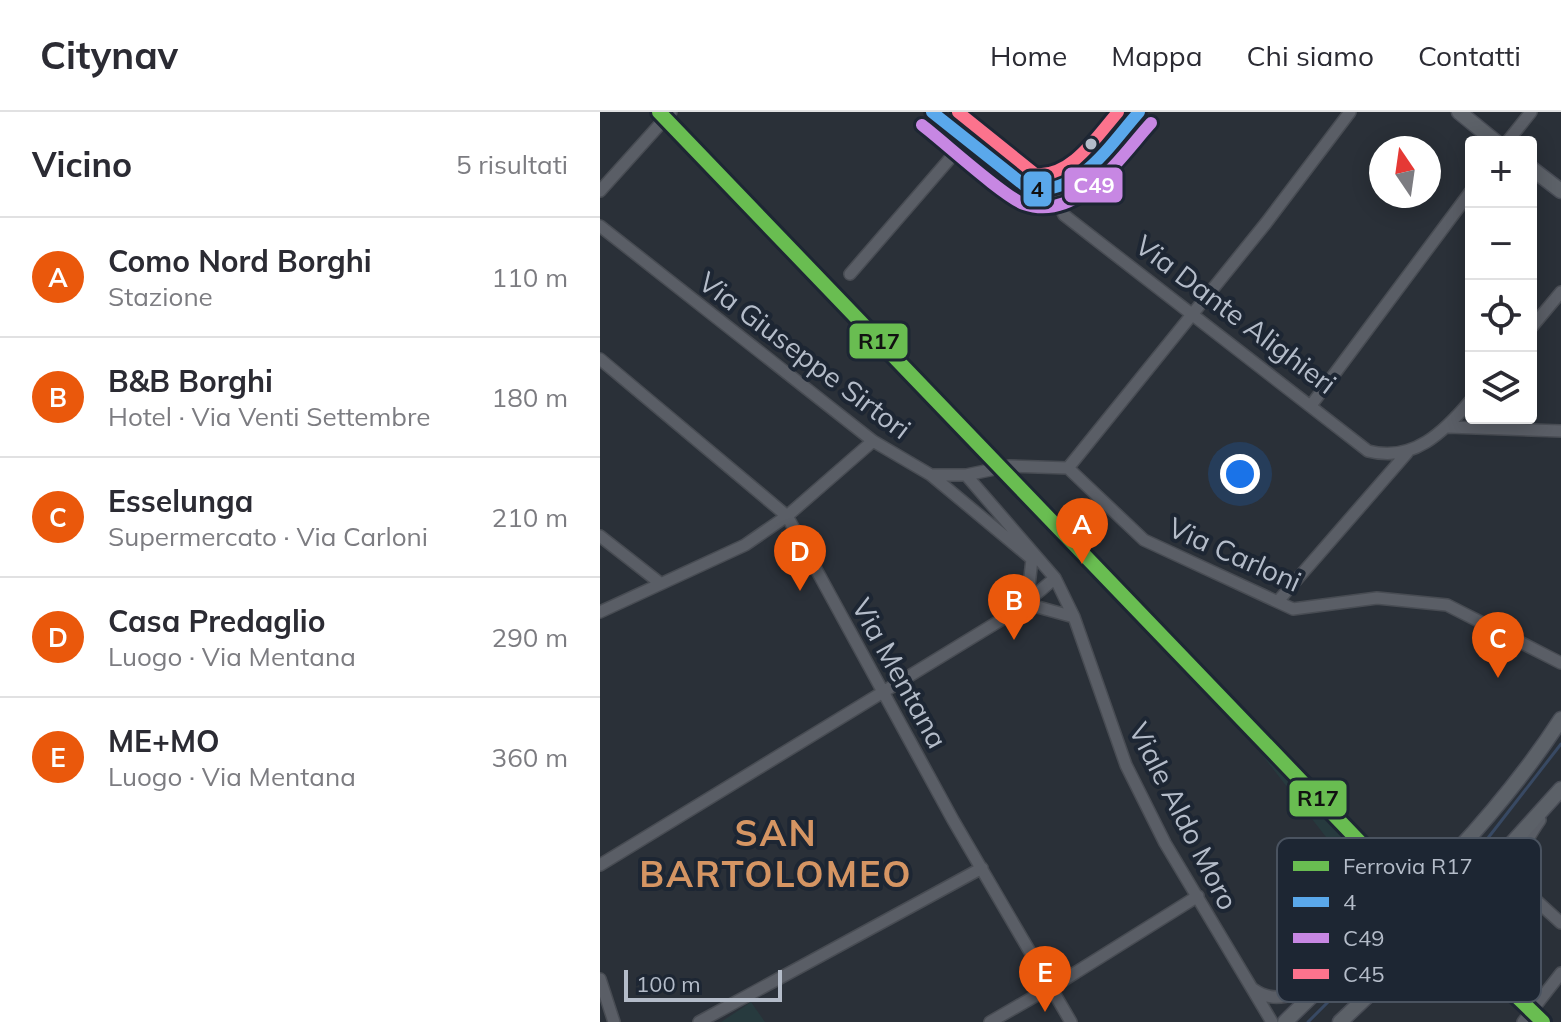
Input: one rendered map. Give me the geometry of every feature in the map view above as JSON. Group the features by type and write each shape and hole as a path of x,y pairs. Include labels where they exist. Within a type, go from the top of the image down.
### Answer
{"main road":[{"path":"932,112 1029,189 1054,191 1077,178 1139,112"},
{"path":"1459,112 1489,136"},
{"path":"1537,173 1561,191"},
{"path":"1466,838 1538,755 1561,719"},
{"path":"1519,838 1561,790"},
{"path":"1285,1022 1306,1002"},
{"path":"1340,1022 1361,1002"}],"street":[{"path":"600,191 671,112"},
{"path":"931,475 966,475 998,468 1068,468 1350,112"},
{"path":"1512,136 1531,112"},
{"path":"850,274 966,140"},
{"name":"Via Dante Alighieri","path":"1054,191 1064,215 1312,404 1368,451 1388,456 1407,453"},
{"path":"1312,404 1465,199"},
{"name":"Via Giuseppe Sirtori","path":"600,226 873,441 931,475 1032,559 1027,604"},
{"path":"1537,321 1561,292"},
{"name":"Via Mentana","path":"600,359 787,516 884,694 1071,1022"},
{"path":"1279,600 1407,453 1448,427 1465,407"},
{"path":"1448,427 1561,431"},
{"path":"600,612 745,545 787,516 873,441"},
{"name":"Via Carloni","path":"1068,468 1144,540 1301,610 1377,598 1418,599 1447,605 1561,663"},
{"name":"Viale Aldo Moro","path":"966,475 1055,578 1074,617 1126,765 1165,843 1272,1022"},
{"path":"600,536 660,583"},
{"path":"600,865 1027,604 1055,578"},
{"path":"1027,604 1074,617"},
{"path":"1531,838 1561,790"},
{"path":"699,1022 982,868"},
{"path":"990,1022 1051,988 1198,896"},
{"path":"1541,905 1561,923"},
{"path":"1541,999 1561,973"},
{"path":"600,979 604,1000 614,1022"},
{"path":"1248,985 1271,999 1277,998"},
{"path":"1523,1022 1539,1002"}],"green space":[{"path":"1252,742 1349,838 1327,838"},
{"path":"751,1002 765,1022 721,1022"}],"waterway":[{"path":"1488,838 1561,744"},
{"path":"1308,1022 1328,1002"}],"rail line":[{"name":"R17","path":"659,112 1356,838"},
{"name":"R17","path":"1522,1002 1543,1022"}],"transit line":[{"name":"4","path":"932,112 1029,189 1047,189 1078,176 1092,166 1139,112"},
{"name":"C45","path":"958,112 1035,174 1048,173 1072,162 1118,112"},
{"name":"C49","path":"922,125 1015,199 1024,204 1044,207 1062,204 1096,183 1151,123"}],"place":[{"name":"Como Nord Borghi","path":"1082,564"},
{"name":"Casa Predaglio","path":"800,591"},
{"name":"B&B Borghi","path":"1014,640"},
{"name":"Esselunga","path":"1498,678"},
{"name":"ME+MO","path":"1045,1012"}],"district":[{"name":"SAN BARTOLOMEO","path":"776,852"}]}
